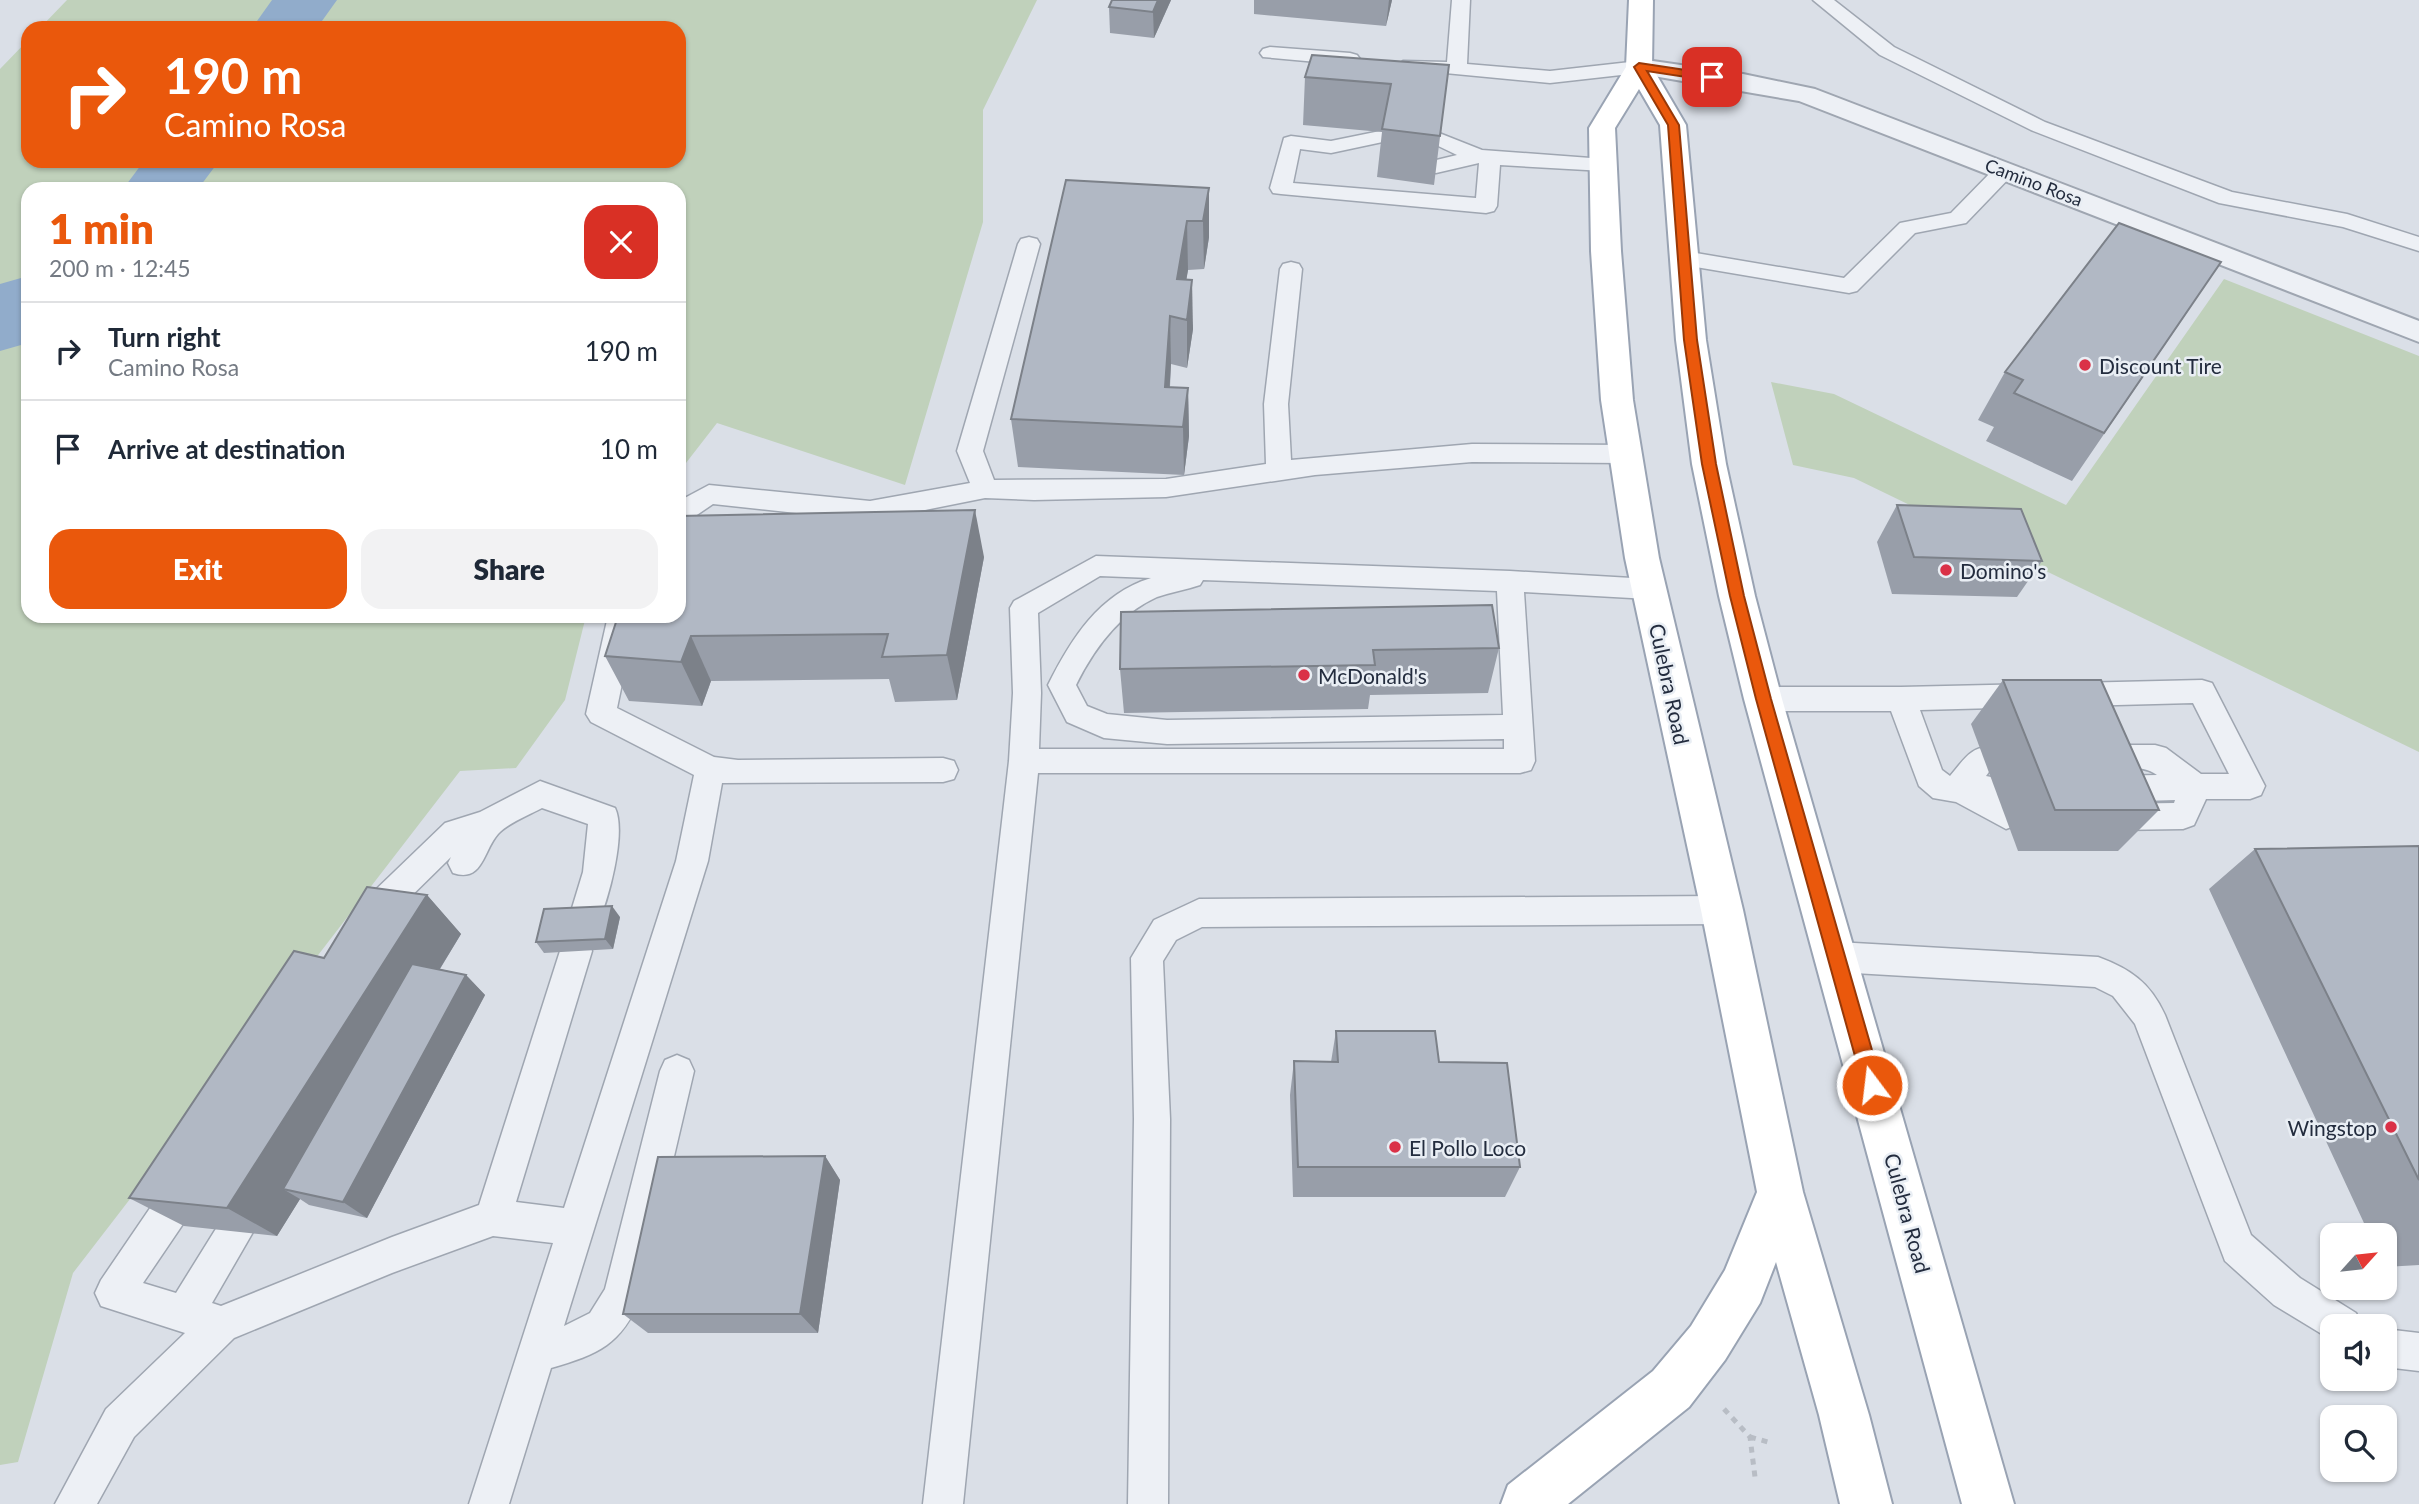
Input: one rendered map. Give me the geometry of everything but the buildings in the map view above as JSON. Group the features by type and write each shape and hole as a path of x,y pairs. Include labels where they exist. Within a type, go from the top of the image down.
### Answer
{"main road":[{"name":"Culebra Road","path":"1641,0 1639,67 1602,128 1606,251 1617,400 1625,454 1649,589 1722,910 1780,1192 1844,1415 1866,1504"},
{"name":"Culebra Road","path":"1639,67 1673,125 1690,340 1709,464 1737,596 1763,699 1988,1504"},
{"path":"1527,1504 1671,1389 1707,1343 1743,1286 1780,1192"}],"street":[{"name":"Camino Rosa","path":"1639,67 1743,82 1806,95 2419,332"}],"lane":[{"path":"1457,69 1461,0"},
{"path":"1822,0 1887,51 2038,126 2227,198 2347,221 2419,244"},
{"path":"1270,52 1364,61"},
{"path":"1390,63 1550,77 1639,67"},
{"path":"1378,148 1331,147 1291,142 1281,188 1486,206 1483,157"},
{"path":"1438,153 1604,165"},
{"path":"1684,258 1849,286 1908,228 1958,218 2006,171"},
{"path":"985,489 970,451 1028,244"},
{"path":"1279,472 1276,404 1291,269"},
{"path":"686,509 709,494 870,511 985,489 1034,491 1166,488 1327,464 1472,453 1625,454"},
{"path":"943,1504 1024,761 1027,693 1024,608 1096,566 1510,581 1649,589"},
{"path":"1217,570 1142,592 1110,616 1078,651 1062,685 1077,715 1104,726 1167,732 1518,727"},
{"path":"1024,761 1520,761 1510,581"},
{"path":"620,623 601,714 709,769 738,772 943,770"},
{"path":"1763,699 1901,699 2202,691 2250,786 2092,789"},
{"path":"1901,699 1930,777 1944,789 1958,787 2000,802"},
{"path":"2078,757 2155,757 2196,788"},
{"path":"1958,787 1984,758"},
{"path":"489,1504 692,861 709,769"},
{"path":"2103,817 2182,816 2196,788"},
{"path":"355,942 378,908 456,832 488,823 540,794 604,817 599,872 585,918"},
{"path":"464,863 488,823"},
{"path":"1148,1504 1152,1119 1147,958 1166,930 1199,913 1722,910"},
{"path":"493,1218 576,951"},
{"path":"1837,957 2098,972 2125,985 2148,1015 2238,1248 2259,1272 2294,1298 2322,1314"},
{"path":"537,1353 579,1341 603,1326 622,1297 677,1071"},
{"path":"207,1157 114,1293 220,1325"},
{"path":"75,1504 120,1423 220,1325 392,1255 493,1218 575,1227"},
{"path":"184,1314 235,1231"},
{"path":"2397,1349 2419,1352"}],"path":[{"path":"1716,1401 1750,1437 1768,1442"},
{"path":"1750,1437 1755,1477"}],"green space":[{"path":"67,0 1037,0 983,110 983,222 905,485 717,423 686,463 686,182 21,182 21,623 584,623 565,700 516,768 460,771 73,1273 18,1462 0,1465 0,69 21,47 21,168 686,168 686,21 47,21"},
{"path":"2224,279 2419,356 2419,752 1854,478 1793,465 1771,382 1834,394 2066,505"}],"waterway":[{"path":"289,21 305,0"},
{"path":"165,182 177,168"},
{"path":"0,325 21,307"}],"place":[{"name":"Discount Tire","path":"2085,365"},
{"name":"Domino's","path":"1946,570"},
{"name":"McDonald's","path":"1304,675"},
{"name":"Wingstop","path":"2391,1127"},
{"name":"El Pollo Loco","path":"1395,1147"}],"route":[{"path":"1712,77 1639,67 1673,125 1690,340 1709,464 1737,596 1763,699 1872,1085"}]}
